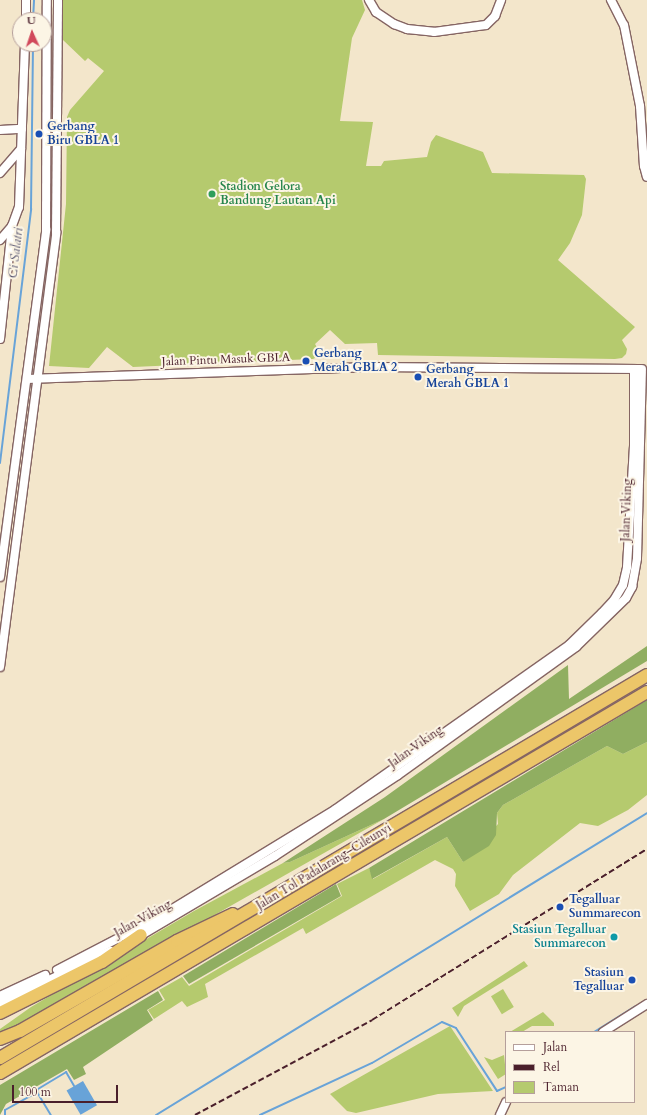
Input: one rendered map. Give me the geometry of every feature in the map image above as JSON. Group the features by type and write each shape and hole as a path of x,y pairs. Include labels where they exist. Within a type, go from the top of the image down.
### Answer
{"highway":[{"name":"Jalan Tol Padalarang–Cileunyi","path":"0,1058 647,675"},
{"name":"Jalan Tol Padalarang–Cileunyi","path":"0,1073 281,909 647,692"},
{"path":"0,1039 20,1031 212,922 274,897 281,909"},
{"path":"0,1013 102,962 140,936"}],"street":[{"path":"26,0 26,12"},
{"path":"0,577 27,379 47,210 47,0"},
{"path":"0,667 38,379 58,211 58,0"},
{"path":"369,0 376,12 394,24 407,29 434,32 486,25 496,16 501,0"},
{"path":"611,0 624,25 640,106 644,166 647,176"},
{"path":"0,338 12,226 19,207 25,52"},
{"path":"0,130 22,129"},
{"path":"0,172 21,149"},
{"path":"0,240 12,226"},
{"name":"Jalan Pintu Masuk GBLA","path":"27,379 370,367 641,369"},
{"name":"Jalan Viking","path":"0,1003 140,936 275,856 398,775 576,647 626,598 632,587 637,558 641,369"},
{"name":"Jalan Viking","path":"0,996 110,944 161,916 336,809 569,645 602,613 614,600 623,585 627,568 635,424 641,369"},
{"path":"605,1031 647,1004"},
{"path":"500,1115 506,1103"}],"green space":[{"path":"63,0 362,0 365,10 352,38 340,121 373,122 366,166 381,166 384,161 427,157 431,142 436,135 483,152 492,173 584,175 586,179 582,215 570,243 558,260 635,327 622,340 627,349 626,354 622,358 615,359 378,355 377,343 345,344 330,330 315,344 318,349 317,357 313,359 133,367 107,347 89,368 49,366 66,204 67,117 70,110 104,71 88,58 85,61 63,40"},
{"path":"647,646 647,661 384,819 290,862 283,863 385,797 568,665 569,699"},
{"path":"647,700 647,742 623,754 607,746 503,805 497,813 496,835 489,846 463,862 447,837 372,879 369,868"},
{"path":"647,742 647,795 628,810 598,826 580,823 513,875 499,894 470,911 455,886 456,874 453,869 435,860 306,934 303,928 205,984 208,997 187,1007 182,1001 154,1019 148,1010 165,1000 159,990 182,977 189,986 342,896 337,884 369,868 373,879 447,837 463,862 498,824 497,813 503,805 607,746 623,754"},
{"path":"384,819 10,1031 0,1035 0,1029 31,1007 194,911 283,863 290,862"},
{"path":"336,884 341,896 189,984 183,976"},
{"path":"524,961 528,966 464,1006 458,1017 452,1008"},
{"path":"503,989 514,1007 502,1014 491,996"},
{"path":"158,991 163,1000 147,1010 153,1020 83,1067 86,1074 74,1080 67,1069 6,1104 0,1115 0,1085"},
{"path":"543,1012 554,1023 554,1026 532,1026 524,1031 512,1031"},
{"path":"450,1026 493,1091 438,1094 356,1113 347,1111 330,1094"},
{"path":"504,1055 505,1075 498,1079 484,1057 492,1060"}],"water":[{"path":"83,1081 97,1105 81,1115 67,1090"}],"waterway":[{"name":"Ci Salatri","path":"33,12 34,0"},
{"name":"Ci Salatri","path":"0,463 31,209 33,52"},
{"path":"156,1115 647,813"},
{"path":"596,1031 636,1006"},
{"path":"260,1115 372,1063 442,1022 456,1028 497,1091 505,1087"},
{"path":"37,1092 38,1089 66,1072 74,1086"},
{"path":"5,1115 5,1110 37,1092 51,1115"}],"railway":[{"path":"195,1115 372,1020 647,849"}],"place":[{"name":"Gerbang Biru GBLA 1","path":"39,134"},
{"name":"Stadion Gelora Bandung Lautan Api","path":"212,194"},
{"name":"Gerbang Merah GBLA 2","path":"306,361"},
{"name":"Gerbang Merah GBLA 1","path":"418,377"},
{"name":"Tegalluar Summarecon","path":"560,907"},
{"name":"Stasiun Tegalluar Summarecon","path":"614,937"},
{"name":"Stasiun Tegalluar","path":"632,980"}]}
